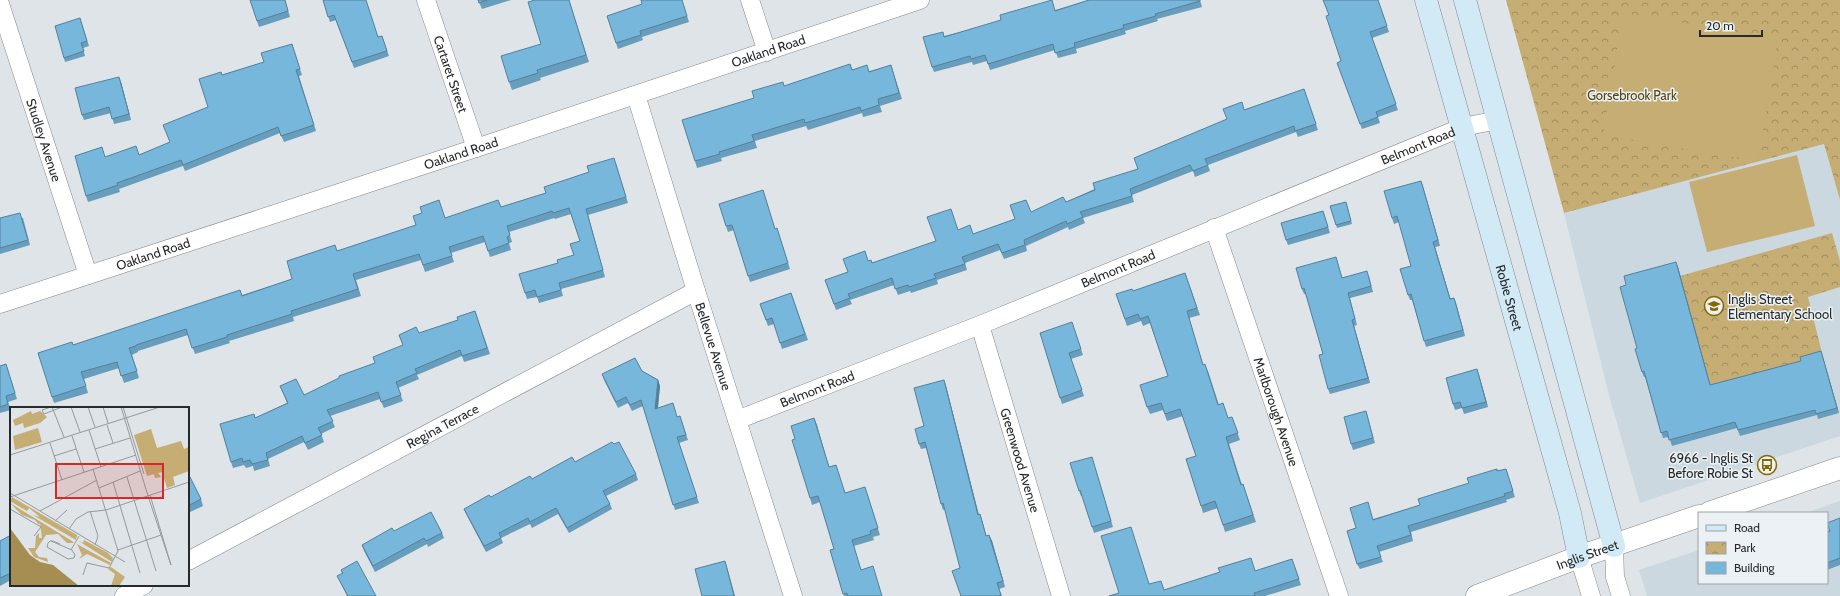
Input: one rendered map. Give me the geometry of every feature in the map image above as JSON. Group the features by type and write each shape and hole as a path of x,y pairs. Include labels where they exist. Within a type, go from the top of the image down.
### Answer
{"main road":[{"name":"Robie Street","path":"1426,0 1570,514 1579,557"},
{"path":"1465,0 1614,546"}],"street":[{"name":"Cartaret Street","path":"426,0 476,148"},
{"path":"750,0 767,52"},
{"name":"Oakland Road","path":"0,304 767,52 920,0"},
{"name":"Studley Avenue","path":"0,4 88,275"},
{"name":"Bellevue Avenue","path":"636,95 696,291 793,596"},
{"name":"Belmont Road","path":"737,420 980,324 1462,127 1498,120"},
{"name":"Marlborough Avenue","path":"1214,228 1339,596"},
{"name":"Regina Terrace","path":"189,560 696,291"},
{"name":"Greenwood Avenue","path":"980,324 1061,596"},
{"path":"1712,512 1840,468"},
{"name":"Inglis Street","path":"1477,596 1579,557 1698,516"},
{"path":"1614,546 1615,577 1621,596"},
{"name":"Robie Street","path":"1579,557 1591,596"},
{"path":"124,596 142,586"}],"shaded area":[{"name":"Inglis Street Elementary School","path":"1824,144 1840,200 1840,436 1640,503 1610,399 1564,213"},
{"path":"1840,501 1840,596 1647,596 1639,570 1698,550 1698,584 1828,584 1828,512 1809,512"}],"green space":[{"name":"Gorsebrook Park","path":"1506,0 1840,0 1840,200 1824,144 1564,213"},
{"path":"1623,13 1778,39 1758,161 1603,135"},
{"path":"1797,155 1815,226 1707,252 1689,182"},
{"path":"1832,233 1840,261 1840,287 1808,297 1823,357 1802,363 1713,397 1680,276"}],"building":[{"path":"250,0 285,0 288,11 257,21"},
{"path":"323,0 366,0 378,37 382,36 387,51 352,62 334,15 328,17"},
{"path":"478,0 487,0 479,3"},
{"path":"535,0 569,0 586,55 537,70 538,73 509,82 501,56 541,44 528,2"},
{"path":"641,0 682,0 687,16 640,31 641,35 616,43 607,16 642,4"},
{"path":"1052,0 1055,11 1089,0 1200,1 1155,14 1156,16 1123,25 1124,28 1074,43 1075,47 1055,53 1053,44 988,64 985,55 971,59 970,56 932,67 923,37 943,32 944,37 1001,20 1000,15"},
{"path":"1323,0 1378,0 1387,26 1370,32 1396,104 1376,112 1378,117 1360,124 1337,63 1341,61 1326,16 1329,15"},
{"path":"80,18 87,41 81,43 84,51 64,58 55,26"},
{"path":"292,44 300,69 296,70 314,125 281,136 278,127 183,165 181,160 86,196 75,156 102,147 105,157 136,146 139,155 170,142 163,125 208,107 199,79 221,72 222,75 264,62 261,53"},
{"path":"850,64 852,70 867,65 869,72 891,65 899,93 878,99 879,105 861,111 860,107 805,123 804,119 752,135 754,141 719,152 720,154 695,161 682,120 754,98 752,91 783,82 784,86"},
{"path":"119,77 129,114 112,119 109,107 82,115 75,88"},
{"path":"1304,89 1316,124 1295,131 1294,126 1205,159 1208,165 1193,171 1190,165 1130,189 1132,196 1080,212 1083,217 1067,224 1066,221 1024,240 1025,245 1002,253 998,244 962,257 965,264 934,274 936,278 909,287 908,285 895,289 892,278 848,294 850,298 834,304 825,280 848,272 843,259 865,251 868,261 871,260 872,263 936,241 927,217 951,209 958,230 970,225 973,234 1015,219 1010,205 1026,200 1031,212 1063,197 1066,202 1095,190 1093,183 1138,169 1134,158 1227,119 1223,109 1242,102 1244,110"},
{"path":"614,158 626,197 586,209 603,270 559,283 561,290 537,297 535,290 525,293 519,274 558,263 557,260 574,255 570,244 580,241 569,208 553,213 552,211 507,226 510,235 507,237 509,243 488,251 483,236 449,247 452,256 423,265 419,254 353,274 358,289 291,311 292,314 227,335 227,337 192,348 186,329 136,345 129,348 137,371 121,376 117,362 81,372 86,386 52,397 38,353 72,342 73,345 240,290 242,296 292,279 287,261 335,245 337,251 416,225 413,216 422,213 420,207 439,200 445,218 498,200 501,207 546,193 544,187 589,172 587,166"},
{"path":"1421,181 1438,240 1433,242 1450,299 1454,298 1463,330 1424,341 1411,294 1408,295 1400,269 1411,266 1397,216 1392,218 1384,191"},
{"path":"763,190 775,229 777,228 788,263 748,276 732,225 726,226 719,204"},
{"path":"1346,202 1351,221 1336,225 1330,206"},
{"path":"1323,211 1328,227 1286,240 1281,223"},
{"path":"20,213 28,240 0,248 0,218"},
{"path":"1336,257 1342,278 1367,271 1371,286 1348,293 1355,319 1352,320 1368,378 1328,389 1319,355 1323,354 1304,288 1302,289 1296,268"},
{"path":"1676,262 1710,385 1801,361 1800,357 1821,351 1837,408 1816,414 1815,410 1738,430 1735,422 1669,440 1667,431 1661,433 1644,371 1642,372 1635,349 1637,348 1620,287 1626,285 1624,276"},
{"path":"1185,273 1197,308 1187,311 1203,365 1205,364 1218,405 1223,403 1228,418 1232,417 1238,433 1226,437 1241,485 1243,484 1253,515 1223,525 1215,501 1201,506 1186,459 1196,456 1180,409 1165,414 1161,403 1147,407 1140,385 1168,376 1148,316 1140,319 1138,314 1125,319 1116,294 1132,289 1133,291"},
{"path":"791,293 805,334 780,343 772,318 766,320 760,304"},
{"path":"475,311 487,348 462,356 460,350 415,369 417,373 396,382 401,395 381,402 378,392 327,410 333,421 318,428 322,435 305,443 302,436 266,453 268,460 252,464 250,460 243,462 242,458 231,462 220,424 254,414 255,418 288,403 280,386 296,379 304,395 339,378 339,376 375,363 373,357 403,345 399,335 416,327 419,333 458,320 457,317"},
{"path":"1072,322 1081,349 1069,353 1082,390 1060,398 1040,333"},
{"path":"635,358 642,371 658,380 655,409 673,403 677,417 680,416 686,435 677,437 697,497 673,505 641,400 630,405 626,397 616,402 602,374"},
{"path":"6,364 15,393 6,396 8,404 0,407 0,366"},
{"path":"1477,369 1486,402 1462,408 1460,402 1453,404 1446,378"},
{"path":"944,380 978,515 980,514 986,536 989,535 1003,581 997,583 1001,595 998,596 961,596 952,571 960,568 943,503 941,504 925,442 919,444 915,429 924,426 914,388"},
{"path":"1366,411 1373,438 1351,444 1344,417"},
{"path":"814,418 829,467 836,465 845,493 865,487 878,528 870,531 871,534 852,540 861,570 873,566 882,596 848,596 847,593 843,594 830,550 834,549 818,496 810,498 792,440 795,439 791,426"},
{"path":"612,442 614,444 619,442 636,474 603,491 610,504 567,528 556,508 530,522 528,518 499,533 501,538 484,546 464,509 489,495 491,497 530,476 532,479 572,457 575,462"},
{"path":"1092,457 1111,521 1092,527 1070,463"},
{"path":"1497,469 1497,471 1506,469 1513,491 1504,494 1505,496 1408,526 1411,535 1377,546 1381,557 1357,564 1347,531 1356,528 1350,508 1368,502 1373,520 1420,505 1418,499 1469,483 1467,478"},
{"path":"189,478 201,499 189,505"},
{"path":"431,512 442,533 426,541 424,538 373,566 362,545 392,528 394,531"},
{"path":"1840,518 1840,558 1828,563 1828,532 1830,531 1828,523"},
{"path":"1131,527 1149,584 1161,581 1164,590 1220,572 1218,568 1251,558 1255,571 1292,559 1299,579 1254,593 1255,596 1109,596 1119,593 1101,536"},
{"path":"10,536 10,573 0,578 0,541"},
{"path":"357,561 376,596 348,596 337,576 343,573 341,570"},
{"path":"725,561 734,596 702,596 695,569"}],"place":[{"name":"Inglis Street Elementary School","path":"1714,306"},
{"name":"6966 - Inglis St Before Robie St","path":"1767,465"}]}
